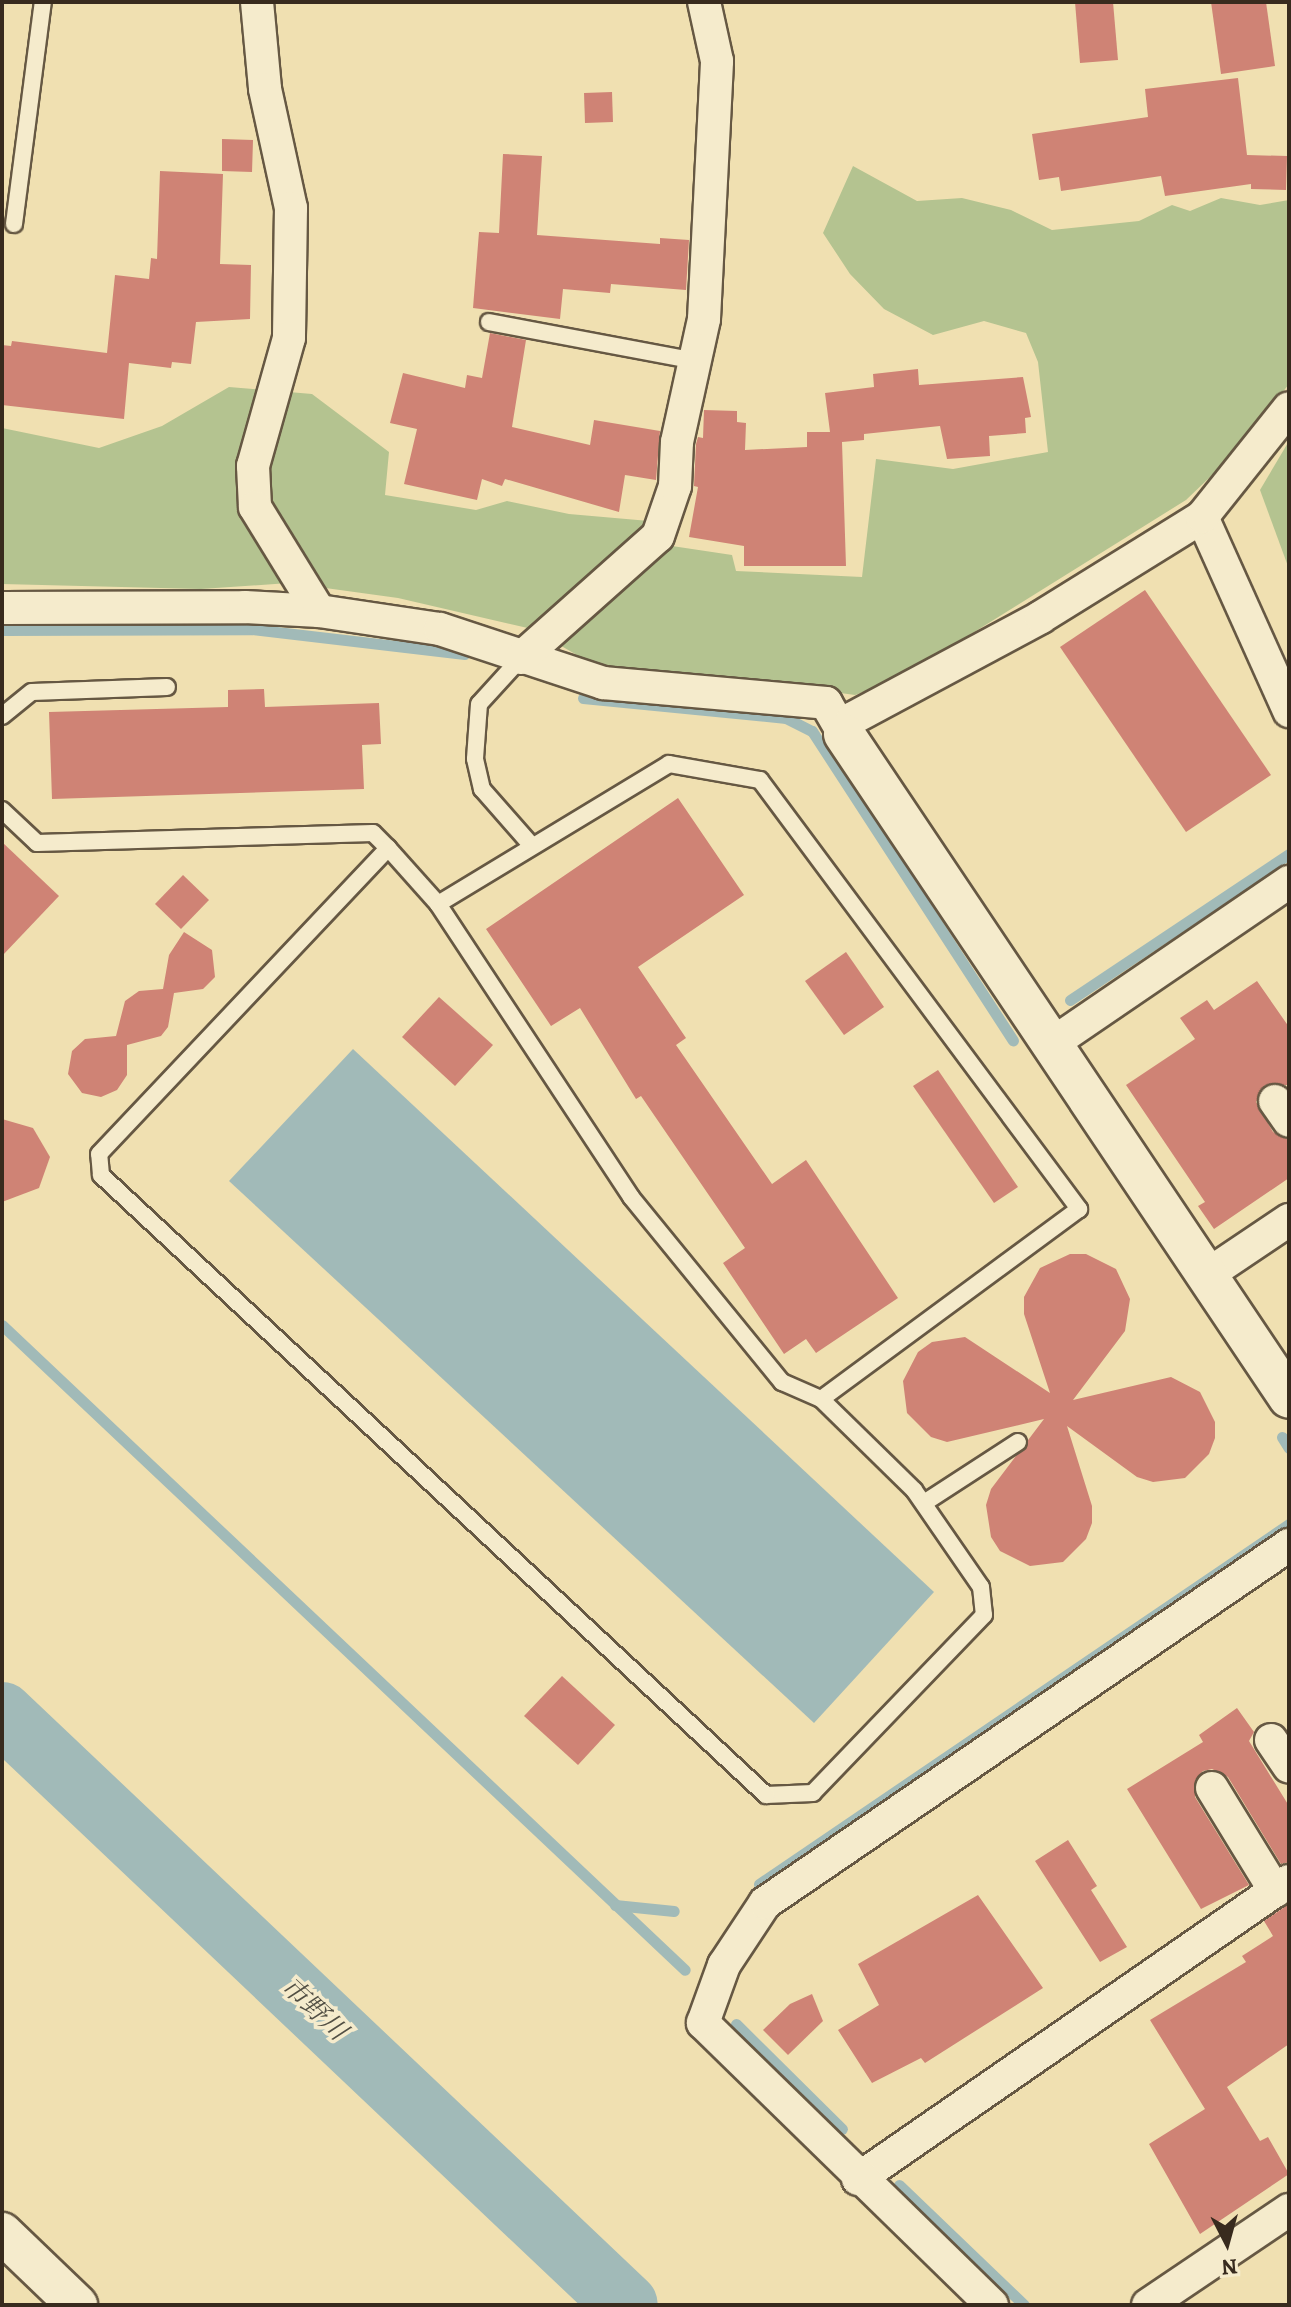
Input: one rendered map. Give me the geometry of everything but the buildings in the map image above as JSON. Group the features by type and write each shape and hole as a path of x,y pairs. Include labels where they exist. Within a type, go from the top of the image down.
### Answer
{"street":[{"path":"257,2 265,89 291,208 289,338 253,466 255,507 319,611"},
{"path":"521,658 658,536 675,486 677,442 691,360 704,319 717,61 704,2"},
{"path":"844,734 853,718 1041,617 1202,517 1289,408"},
{"path":"1202,517 1289,711"},
{"path":"2,608 103,605 319,611 440,629 484,639 521,658 603,683 826,703 1289,1398"},
{"path":"1053,1043 1289,882"},
{"path":"1207,1275 1289,1220"},
{"path":"992,2305 858,2179 703,2023 724,1965 765,1903 1289,1545"},
{"path":"1271,1740 1289,1767"},
{"path":"858,2179 1282,1886 1212,1788"},
{"path":"1148,2305 1289,2210"},
{"path":"2,2233 77,2305"}],"lane":[{"path":"14,224 43,2"},
{"path":"489,322 691,360"},
{"path":"521,658 479,704 475,759 482,789 532,846"},
{"path":"2,716 32,692 167,687"},
{"path":"438,904 669,764 760,780 1079,1209 821,1399"},
{"path":"2,810 37,843 373,833 388,848 438,904 631,1197 782,1382 821,1399 924,1503 981,1587 984,1615 813,1793 766,1795 101,1175 99,1154 388,848"},
{"path":"924,1503 1018,1442"}],"green space":[{"path":"853,166 917,201 962,198 1011,210 1052,230 1139,221 1172,205 1190,211 1221,198 1260,205 1289,200 1289,384 1232,456 1186,500 902,677 855,695 717,676 601,669 532,629 398,598 289,583 201,589 2,584 2,428 99,448 162,426 229,387 312,394 389,452 385,495 476,510 507,501 569,514 672,523 672,546 732,555 736,571 862,577 876,459 953,469 1048,452 1038,362 1026,333 984,321 933,335 884,309 850,274 823,233"},
{"path":"1289,441 1289,569 1260,490"}],"water":[{"path":"353,1049 934,1592 814,1723 229,1181"}],"waterway":[{"path":"2,630 252,629 465,654"},
{"path":"583,698 786,718 812,731 1013,1040"},
{"path":"1070,1000 1289,854"},
{"path":"2,1325 685,1970"},
{"path":"1282,1437 1289,1448"},
{"path":"759,1884 1289,1524"},
{"name":"市野川","path":"2,1714 626,2305"},
{"path":"615,1905 674,1911"},
{"path":"736,2024 842,2129"},
{"path":"899,2185 1024,2305"}]}
